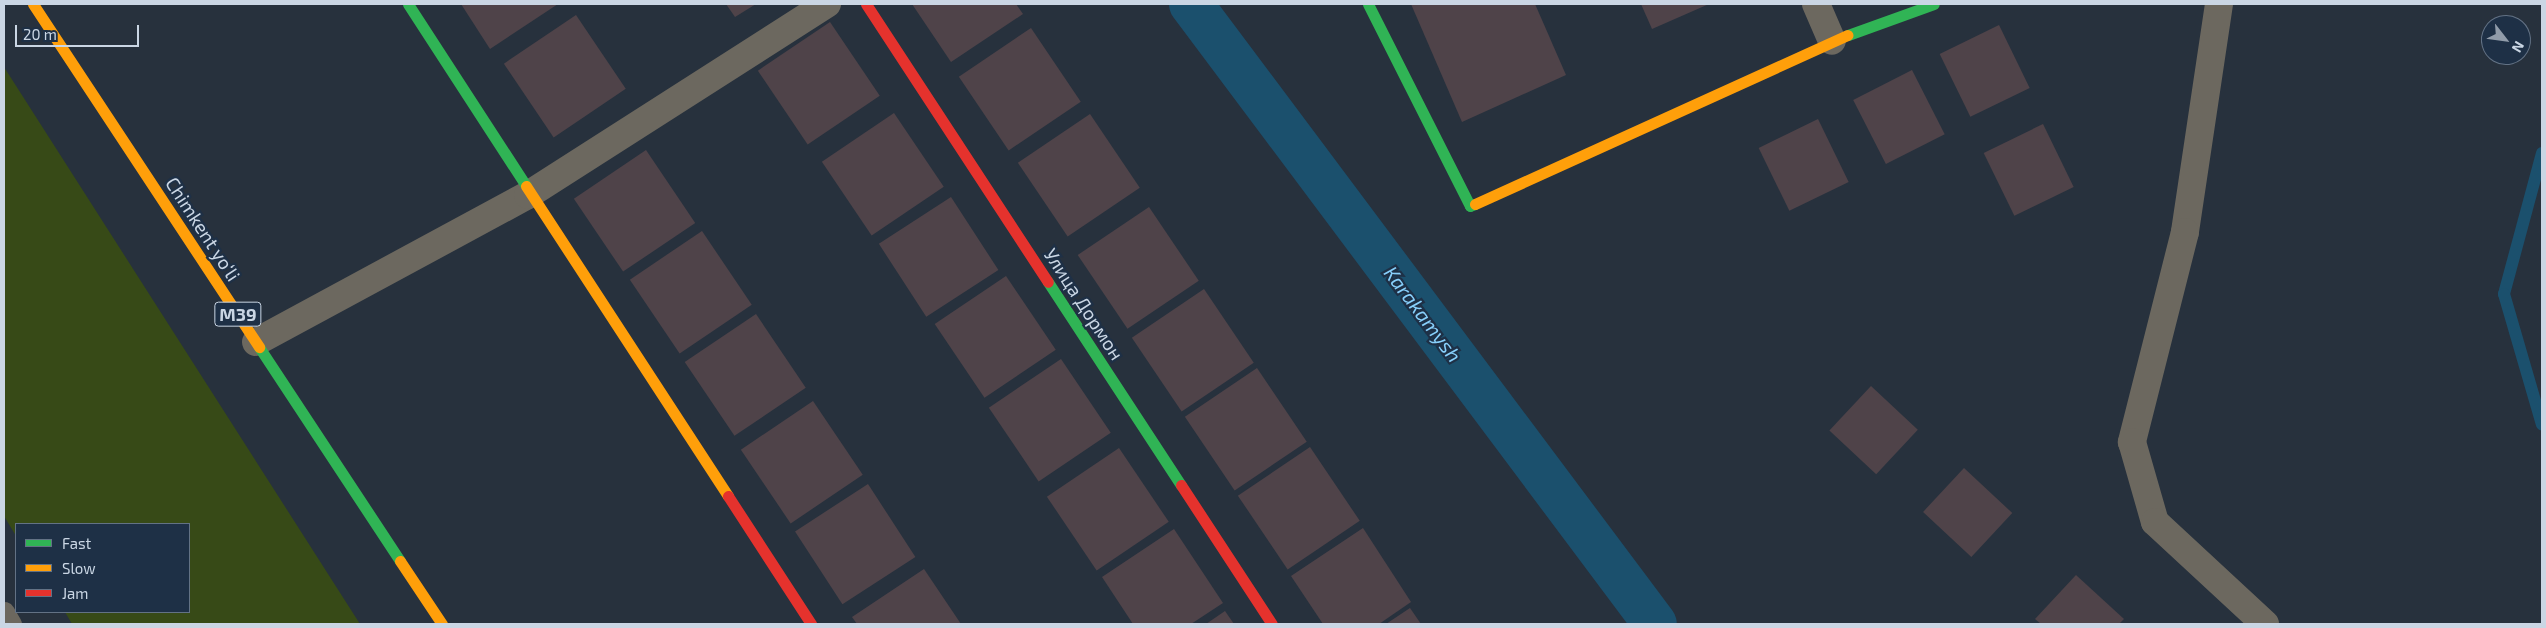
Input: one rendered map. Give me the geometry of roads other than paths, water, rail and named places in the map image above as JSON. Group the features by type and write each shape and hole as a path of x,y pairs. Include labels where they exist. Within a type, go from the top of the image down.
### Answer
{"main road":[{"name":"Chimkent yo‘li","path":"33,4 442,624"},
{"path":"408,4 528,195 811,624"},
{"name":"Улица Дормон","path":"866,4 1272,624"},
{"path":"1368,4 1470,206 1832,41 1934,4"}],"street":[{"path":"256,342 528,195 827,4"},
{"path":"1816,4 1832,41"},
{"path":"2219,4 2185,232 2132,442 2155,522 2265,624"}],"lane":[{"path":"4,612 12,624"}],"waterway":[{"name":"Karakamysh","path":"1191,4 1655,624"},
{"path":"2542,153 2504,294 2542,425"}]}
